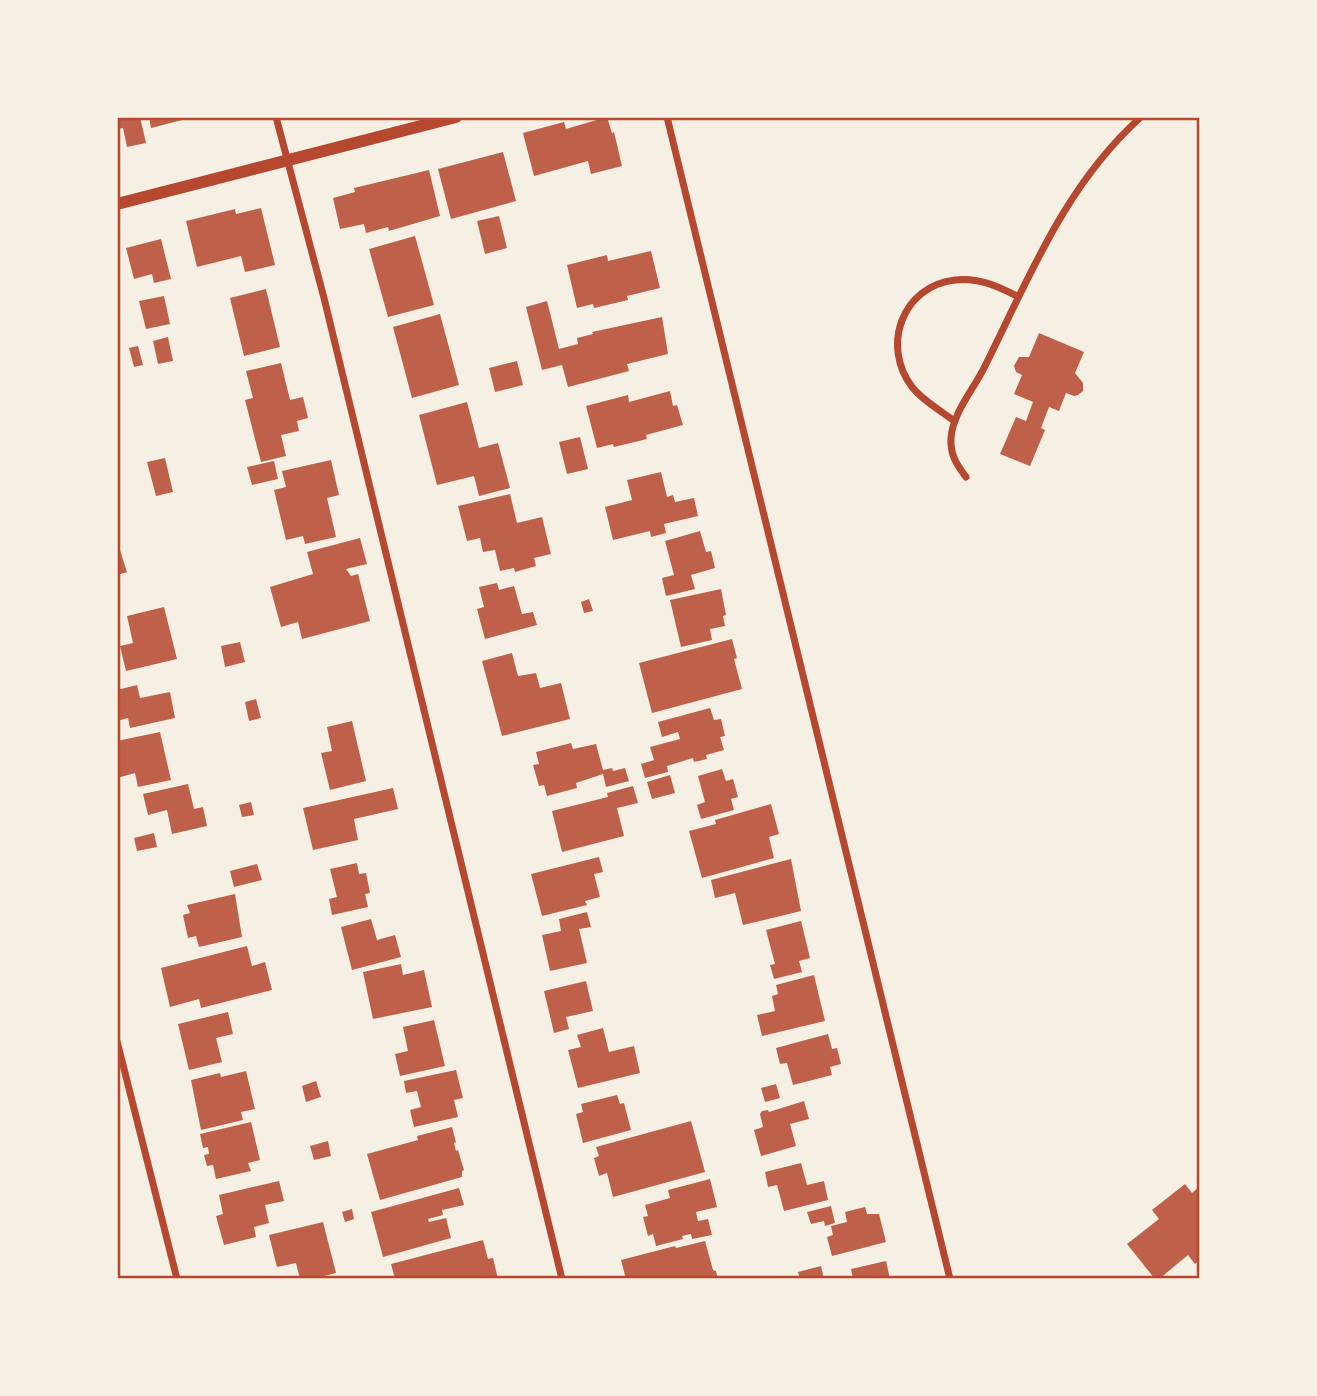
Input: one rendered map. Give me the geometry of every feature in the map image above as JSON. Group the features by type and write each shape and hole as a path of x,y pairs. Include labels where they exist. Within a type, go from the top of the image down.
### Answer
{"street":[{"path":"276,117 324,298 562,1279"},
{"path":"117,204 456,117"},
{"path":"667,117 691,205 950,1279"},
{"path":"966,477 955,463 951,450 954,421 978,380 1043,246 1072,199 1108,150 1141,117"},
{"path":"954,421 924,399 904,373 898,357 897,343 899,328 906,312 928,289 955,280 982,281 1017,296"},
{"path":"117,1041 177,1279"}],"building":[{"path":"117,117 140,117 146,143 127,147 123,128 117,129"},
{"path":"149,117 190,117 190,118 151,128"},
{"path":"607,117 612,133 614,132 622,166 591,174 588,161 534,176 523,133 564,122 566,129"},
{"path":"503,152 516,201 451,219 438,169"},
{"path":"429,170 440,216 389,231 388,227 366,233 364,224 340,229 333,198 355,192 354,188"},
{"path":"261,208 275,265 245,272 241,256 197,267 186,221 235,209 236,214"},
{"path":"499,216 507,248 485,254 477,221"},
{"path":"415,236 434,305 388,317 369,249"},
{"path":"161,239 171,279 154,283 152,274 134,279 126,248"},
{"path":"651,251 660,288 627,296 628,300 594,308 593,304 577,308 567,265 607,255 608,261"},
{"path":"266,289 280,347 244,356 230,298"},
{"path":"164,296 170,324 146,329 139,301"},
{"path":"547,301 559,349 578,344 577,338 593,334 592,332 662,317 668,354 627,364 629,371 568,387 562,365 542,370 526,307"},
{"path":"440,314 459,385 412,398 393,327"},
{"path":"1039,333 1084,352 1075,373 1083,383 1083,391 1074,396 1066,393 1059,411 1049,407 1041,428 1045,430 1030,466 1000,454 1016,417 1026,421 1033,402 1014,394 1022,375 1016,372 1014,366 1019,357 1029,357"},
{"path":"168,337 173,361 158,364 153,341"},
{"path":"138,346 143,365 134,367 129,348"},
{"path":"517,361 523,385 495,392 489,368"},
{"path":"281,363 290,400 303,397 308,418 297,421 299,431 281,435 286,456 261,462 245,400 253,398 246,371"},
{"path":"670,391 673,406 677,405 683,425 646,435 647,439 597,448 586,406 628,395 629,402"},
{"path":"467,402 479,448 498,443 510,488 479,496 474,476 437,485 419,415"},
{"path":"580,437 588,469 567,474 559,442"},
{"path":"165,458 173,492 156,496 147,462"},
{"path":"331,460 339,495 327,498 336,537 305,544 303,536 286,540 274,490 286,487 282,471"},
{"path":"274,461 278,479 252,485 247,467"},
{"path":"661,472 667,497 673,495 675,502 694,498 698,516 664,524 666,533 651,537 650,531 613,540 605,507 632,500 627,480"},
{"path":"510,494 517,523 542,517 551,554 534,558 536,566 515,572 514,568 500,571 495,550 483,552 480,538 467,541 458,506"},
{"path":"700,531 706,552 711,551 715,568 691,575 695,589 666,596 662,578 674,575 665,541"},
{"path":"360,538 367,564 346,569 351,576 358,574 370,621 302,639 298,622 281,627 270,587 313,574 307,552"},
{"path":"117,541 127,572 117,575"},
{"path":"497,583 499,590 514,586 522,614 533,612 537,625 485,639 477,609 484,607 479,587"},
{"path":"721,589 726,615 723,616 725,626 710,629 712,640 681,647 670,600"},
{"path":"589,599 593,611 584,613 581,602"},
{"path":"164,607 177,659 126,671 120,646 133,643 127,616"},
{"path":"732,639 742,689 652,713 639,663"},
{"path":"240,642 245,662 225,667 221,646"},
{"path":"512,653 518,676 536,673 540,688 561,683 570,719 502,736 482,661"},
{"path":"137,685 140,698 170,692 175,718 130,728 128,718 117,721 117,690"},
{"path":"256,699 261,718 249,721 245,702"},
{"path":"710,708 714,720 721,719 725,736 720,737 724,750 706,755 707,759 694,762 693,758 667,766 668,772 645,778 641,764 654,760 650,747 680,739 678,732 662,737 658,722"},
{"path":"352,721 366,781 330,790 321,753 332,751 327,727"},
{"path":"160,732 171,780 138,787 135,773 117,778 117,741"},
{"path":"571,743 573,749 596,744 603,770 625,768 629,781 606,787 603,774 576,783 577,788 547,796 544,785 539,786 533,765 539,764 536,752"},
{"path":"722,769 726,781 733,779 738,797 731,799 734,810 701,819 697,805 705,802 698,776"},
{"path":"670,775 675,793 652,799 647,782"},
{"path":"188,784 194,809 203,807 207,826 172,834 167,810 148,815 143,794"},
{"path":"633,786 638,803 617,808 624,836 562,852 552,811 608,797 607,793"},
{"path":"393,788 398,809 354,819 358,840 313,850 303,808"},
{"path":"251,802 254,815 242,817 239,805"},
{"path":"771,804 779,834 769,837 774,858 702,878 689,831 716,824 715,820"},
{"path":"154,833 157,847 137,851 134,838"},
{"path":"599,857 603,872 594,874 600,897 585,901 587,905 542,916 531,874"},
{"path":"791,859 801,911 743,925 735,893 715,898 711,880"},
{"path":"357,863 359,874 366,873 370,893 365,894 368,907 332,915 329,899 337,897 330,869"},
{"path":"257,864 262,880 234,887 230,871"},
{"path":"235,894 242,937 199,947 196,936 188,938 183,915 190,913 187,905"},
{"path":"587,912 591,927 579,929 587,963 550,971 542,935 561,931 559,919"},
{"path":"371,919 377,940 395,935 401,957 352,970 341,927"},
{"path":"801,921 810,958 799,961 802,972 774,979 770,965 775,964 766,930"},
{"path":"247,946 252,966 265,962 272,990 201,1008 199,999 170,1007 161,968"},
{"path":"401,964 403,975 424,970 432,1007 373,1019 363,972"},
{"path":"814,975 825,1021 762,1036 757,1015 775,1011 772,996 778,994 776,985"},
{"path":"586,981 593,1011 566,1017 569,1029 554,1033 544,991"},
{"path":"228,1012 233,1034 216,1038 222,1062 189,1070 178,1024"},
{"path":"434,1020 445,1066 400,1076 395,1054 408,1051 403,1027"},
{"path":"603,1028 609,1052 634,1046 640,1073 578,1088 568,1050 581,1047 577,1035"},
{"path":"828,1034 832,1049 837,1048 841,1064 830,1067 832,1075 793,1085 787,1063 780,1064 776,1048"},
{"path":"456,1070 463,1098 454,1100 458,1117 414,1127 410,1110 421,1107 417,1091 406,1093 404,1081"},
{"path":"246,1071 255,1109 241,1112 243,1120 201,1130 191,1080 220,1073 221,1077"},
{"path":"316,1081 321,1097 306,1102 302,1086"},
{"path":"776,1084 780,1098 765,1102 761,1088"},
{"path":"617,1095 620,1104 624,1103 631,1130 583,1143 576,1114 583,1112 581,1104"},
{"path":"804,1101 809,1119 790,1124 796,1146 761,1156 754,1130 763,1127 760,1114 762,1111 769,1112"},
{"path":"691,1121 705,1172 613,1197 607,1173 599,1176 594,1158 599,1156 596,1147"},
{"path":"251,1122 260,1160 248,1163 251,1171 216,1179 213,1165 207,1166 204,1155 209,1154 208,1147 203,1148 200,1134"},
{"path":"452,1127 456,1151 458,1150 464,1170 462,1177 380,1200 367,1154"},
{"path":"328,1141 331,1156 314,1160 310,1146"},
{"path":"801,1163 807,1185 824,1181 828,1200 784,1211 777,1185 768,1187 765,1172"},
{"path":"710,1179 717,1207 696,1212 698,1221 708,1219 712,1235 692,1239 691,1234 682,1236 683,1239 656,1246 653,1234 648,1236 643,1217 648,1216 645,1205 670,1198 668,1190"},
{"path":"279,1181 284,1201 265,1205 269,1223 254,1227 256,1237 224,1245 216,1216 223,1214 219,1195"},
{"path":"1185,1184 1192,1193 1200,1186 1200,1260 1195,1264 1188,1255 1159,1279 1155,1279 1127,1244 1159,1219 1152,1210"},
{"path":"459,1188 464,1205 442,1210 443,1215 428,1219 429,1222 446,1218 451,1238 383,1257 371,1212"},
{"path":"831,1206 835,1223 825,1226 824,1221 811,1224 807,1212"},
{"path":"865,1207 867,1214 879,1214 886,1242 832,1256 827,1237 833,1235 831,1226 847,1222 845,1212"},
{"path":"352,1209 354,1219 345,1222 342,1212"},
{"path":"323,1222 336,1273 313,1279 300,1279 296,1263 277,1267 269,1235"},
{"path":"483,1240 488,1259 493,1258 498,1279 395,1279 391,1264"},
{"path":"705,1241 718,1279 626,1279 621,1260"},
{"path":"886,1261 890,1279 853,1279 851,1269"},
{"path":"821,1266 824,1279 800,1279 798,1272"}]}
